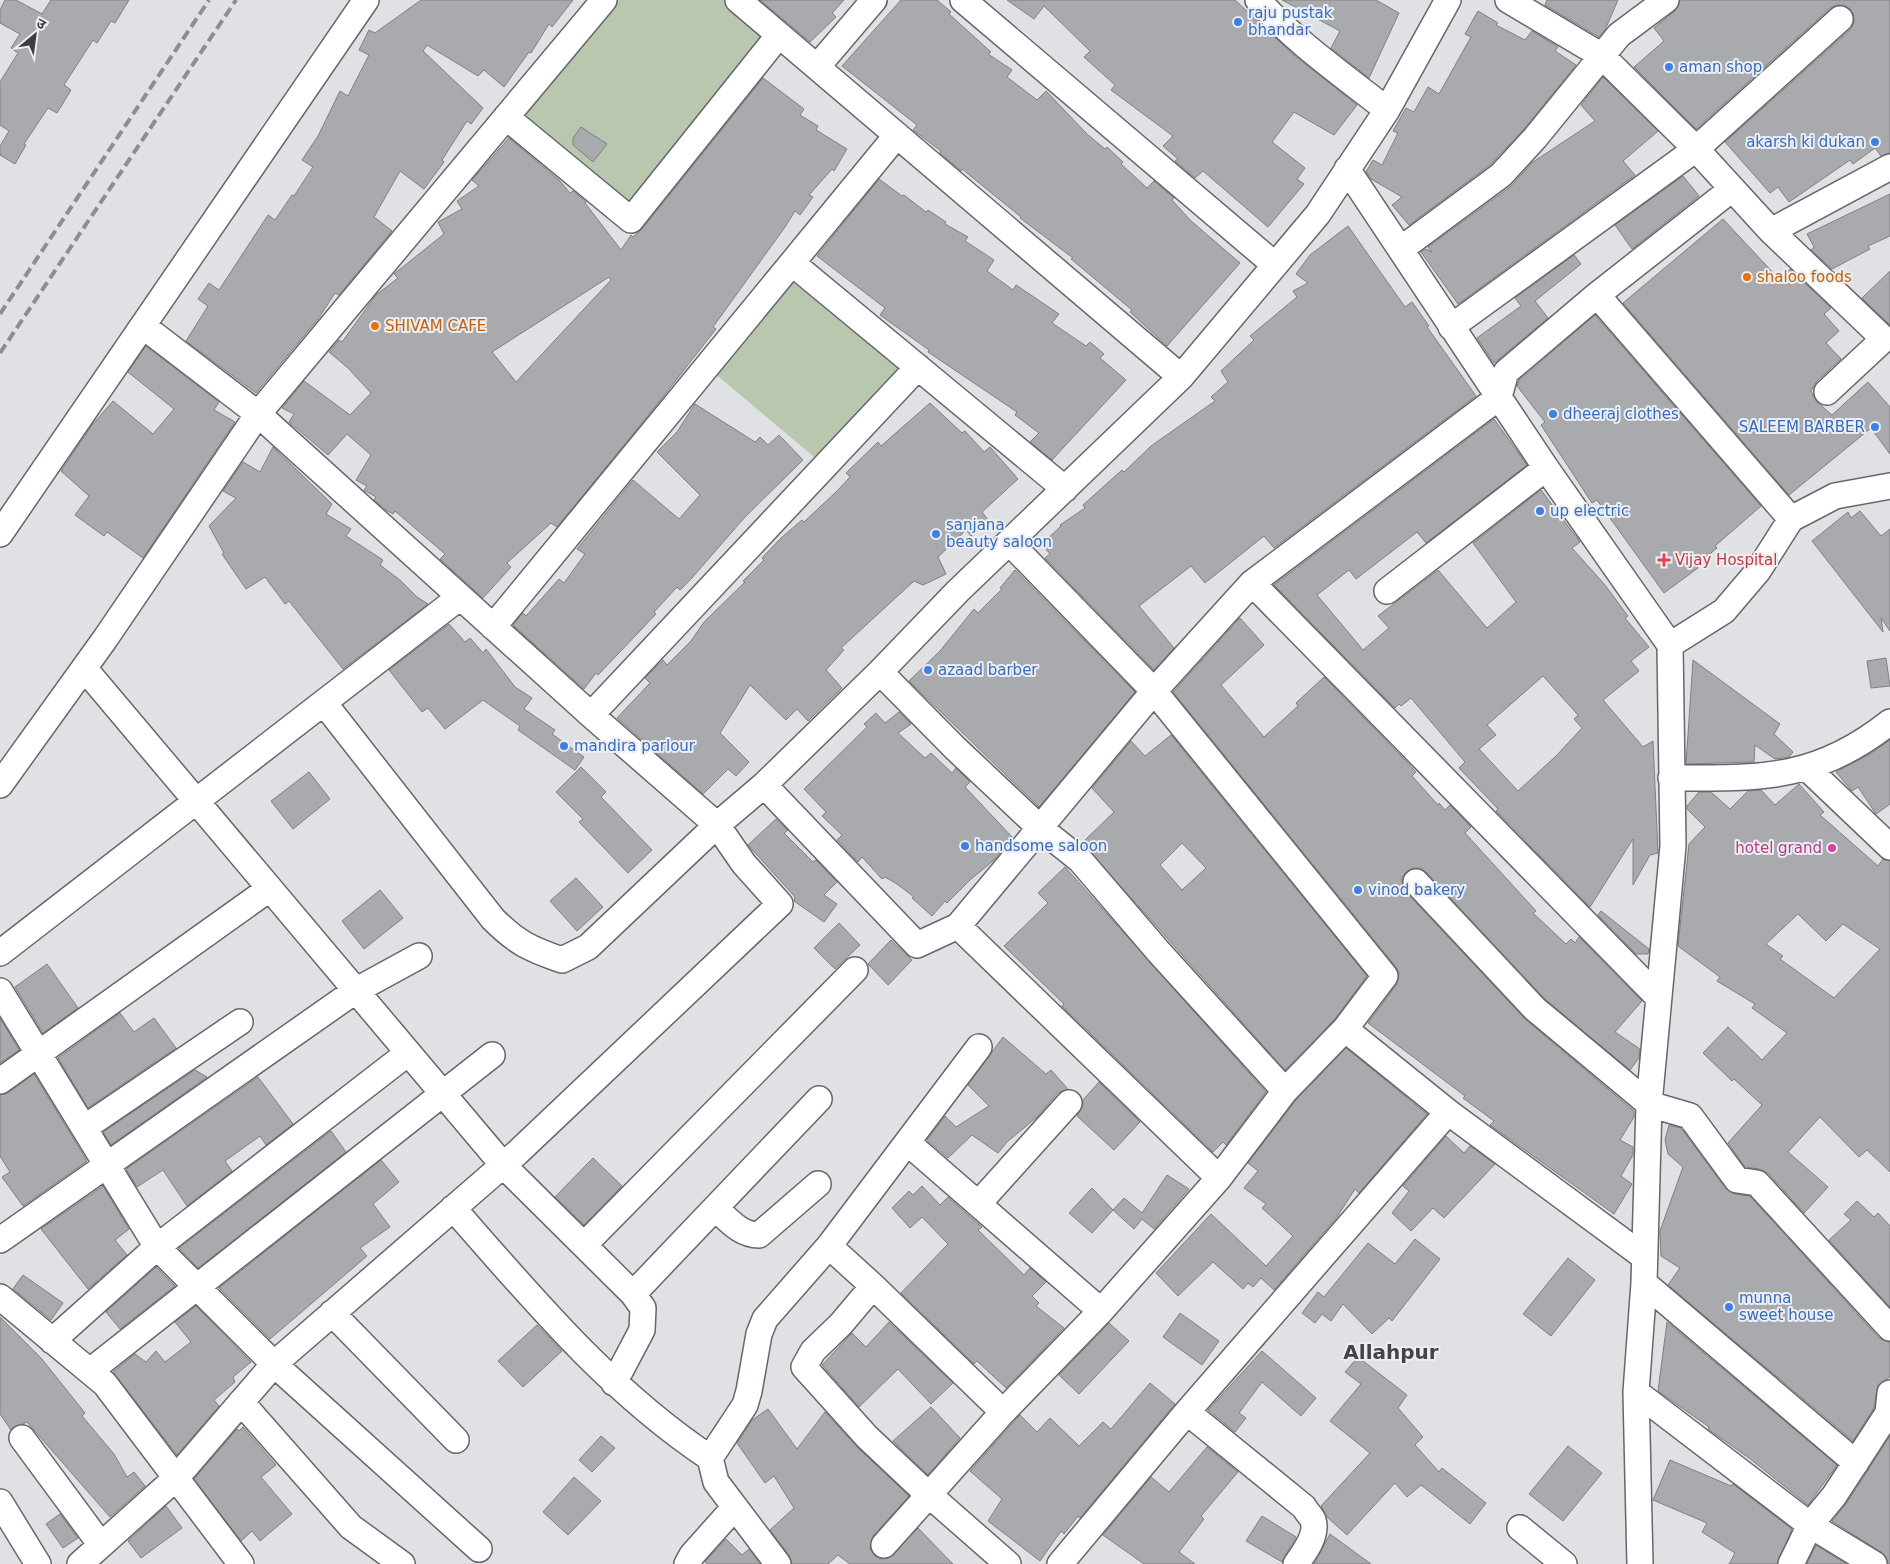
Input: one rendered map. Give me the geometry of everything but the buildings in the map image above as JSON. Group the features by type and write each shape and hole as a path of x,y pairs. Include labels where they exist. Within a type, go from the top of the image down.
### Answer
{"street":[{"path":"0,534 366,0"},
{"path":"0,785 84,668 258,414 604,0"},
{"path":"738,0 1181,378"},
{"path":"817,67 874,0"},
{"path":"963,0 1275,265"},
{"path":"1258,0 1271,15 1307,46 1387,110"},
{"path":"324,702 493,919 512,939 534,950 562,960 588,947 717,825 764,785 880,672 958,591 1181,378 1318,214 1387,110 1448,0"},
{"path":"1508,0 1602,56 1696,150 1771,231 1884,339 1828,392"},
{"path":"1401,249 1501,174 1535,138 1619,34 1634,0"},
{"path":"1619,34 1666,0"},
{"path":"1451,327 1696,150 1840,19"},
{"path":"506,117 631,220 779,35"},
{"path":"493,627 896,135"},
{"path":"1771,231 1890,167"},
{"path":"1347,169 1546,468 1670,645 1673,846 1649,1104 1643,1256 1644,1283 1636,1392 1640,1564"},
{"path":"764,785 917,946 958,926 1154,691 1252,583 1499,397 1506,372 1597,295 1732,189"},
{"path":"792,263 1065,489"},
{"path":"1597,295 1791,519"},
{"path":"80,1564 176,1478 274,1364 503,1165 780,904 744,864 717,825 591,715 258,414 143,326"},
{"path":"591,715 918,367"},
{"path":"1387,591 1546,468"},
{"path":"1670,645 1724,611 1758,572 1791,519 1835,496 1890,486"},
{"path":"884,1545 1003,1412 1101,1312 1219,1178 1285,1091 1346,1029 1385,976 1154,691 1009,542"},
{"path":"1252,583 1658,997"},
{"path":"0,953 460,597"},
{"path":"84,668 195,802 503,1165 633,1294 643,1308 642,1330 614,1383"},
{"path":"880,672 955,748 1040,828 1080,860 1158,951 1285,1091"},
{"path":"1671,778 1752,778 1808,769 1836,758 1890,722"},
{"path":"1808,769 1890,847"},
{"path":"1416,882 1535,1008 1649,1104 1690,1116 1737,1180 1757,1182 1890,1328"},
{"path":"0,1082 269,889"},
{"path":"958,926 1219,1178"},
{"path":"0,1240 355,991 419,956"},
{"path":"584,1245 855,970"},
{"path":"0,991 156,1247 274,1364 479,1549"},
{"path":"84,1128 240,1022"},
{"path":"1346,1029 1448,1112 1643,1256"},
{"path":"710,1458 745,1405 759,1334 765,1319 829,1246 979,1047"},
{"path":"52,1340 156,1247 408,1053"},
{"path":"90,1371 441,1092 492,1055"},
{"path":"633,1294 819,1099"},
{"path":"978,1204 1068,1103"},
{"path":"1060,1564 1187,1412 1448,1112"},
{"path":"908,1143 1101,1312"},
{"path":"715,1208 740,1230 750,1235 759,1235 818,1184"},
{"path":"454,1208 540,1308 614,1383 690,1445 710,1458 716,1482 778,1564"},
{"path":"829,1246 1003,1412"},
{"path":"1644,1283 1856,1463"},
{"path":"873,1286 841,1324 813,1350 804,1366 867,1437 928,1495 1008,1564"},
{"path":"3,1304 52,1340 105,1384 241,1564"},
{"path":"332,1313 456,1440"},
{"path":"1636,1392 1810,1525 1871,1563"},
{"path":"1791,1564 1810,1525 1834,1496 1888,1413 1890,1393"},
{"path":"241,1402 351,1527 402,1564"},
{"path":"1187,1412 1304,1507 1313,1521 1312,1535 1306,1552 1296,1564"},
{"path":"22,1438 101,1545"},
{"path":"0,1502 38,1564"},
{"path":"687,1564 692,1555 734,1508"},
{"path":"1520,1528 1564,1564"}],"green space":[{"path":"604,0 738,0 779,35 631,220 506,117"},
{"path":"792,263 918,367 825,466 707,367"}],"railway":[{"path":"0,314 209,0"},
{"path":"0,353 236,0"}],"place":[{"name":"raju pustak bhandar","path":"1238,22"},
{"name":"aman shop","path":"1669,67"},
{"name":"akarsh ki dukan","path":"1875,142"},
{"name":"shaloo foods","path":"1747,277"},
{"name":"SHIVAM CAFE","path":"375,326"},
{"name":"dheeraj clothes","path":"1553,414"},
{"name":"SALEEM BARBER","path":"1875,427"},
{"name":"up electric","path":"1540,511"},
{"name":"sanjana beauty saloon","path":"936,534"},
{"name":"Vijay Hospital","path":"1664,560"},
{"name":"azaad barber","path":"928,670"},
{"name":"mandira parlour","path":"564,746"},
{"name":"handsome saloon","path":"965,846"},
{"name":"hotel grand","path":"1832,848"},
{"name":"vinod bakery","path":"1358,890"},
{"name":"munna sweet house","path":"1729,1307"}],"district":[{"name":"Allahpur","path":"1391,1352"}]}
